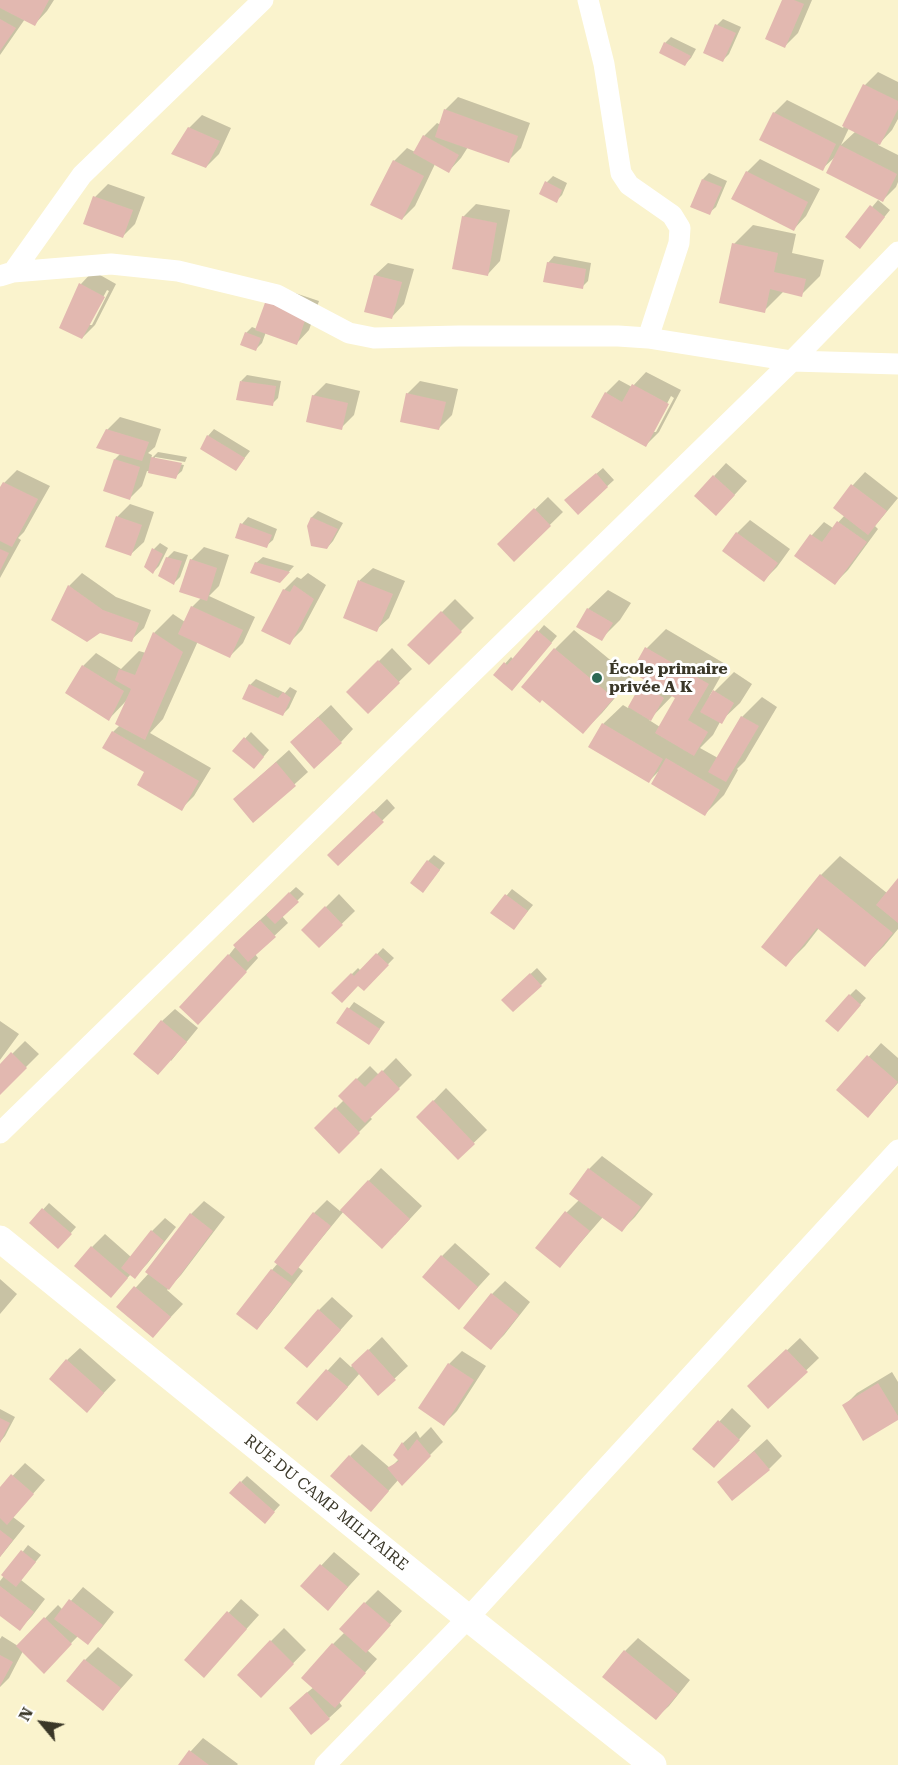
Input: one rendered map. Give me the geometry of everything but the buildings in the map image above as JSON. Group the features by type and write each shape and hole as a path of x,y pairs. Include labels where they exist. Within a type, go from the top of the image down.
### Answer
{"street":[{"path":"6,274 82,175 263,0"},
{"path":"588,0 604,64 621,173 629,185 672,215 680,228 679,243 648,338"},
{"path":"0,1133 792,361 898,252"},
{"path":"6,274 111,264 178,271 277,295 349,333 374,338 618,336 648,338 792,361 898,364"},
{"path":"325,1765 468,1618 898,1150"},
{"name":"RUE DU CAMP MILITAIRE","path":"0,1239 653,1765"}],"place":[{"name":"École primaire privée A K","path":"597,678"}]}
